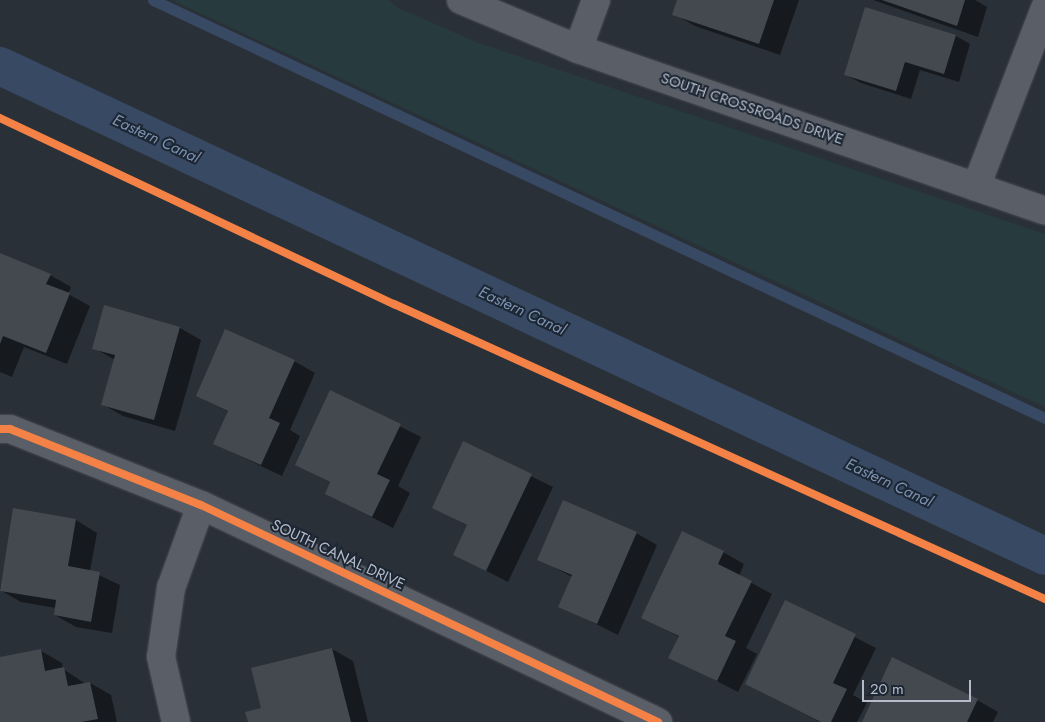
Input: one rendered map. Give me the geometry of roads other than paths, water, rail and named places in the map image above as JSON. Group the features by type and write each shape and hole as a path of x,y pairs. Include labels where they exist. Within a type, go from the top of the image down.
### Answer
{"street":[{"name":"SOUTH CROSSROADS DRIVE","path":"461,0 578,49 1045,211"},
{"path":"578,49 596,0"},
{"path":"976,187 1045,8"},
{"name":"SOUTH CANAL DRIVE","path":"0,430 10,429 201,505 658,722"},
{"path":"176,722 161,657 171,588 201,505"}],"waterway":[{"path":"153,0 1045,418"},
{"name":"Eastern Canal","path":"0,66 1045,556"}]}
